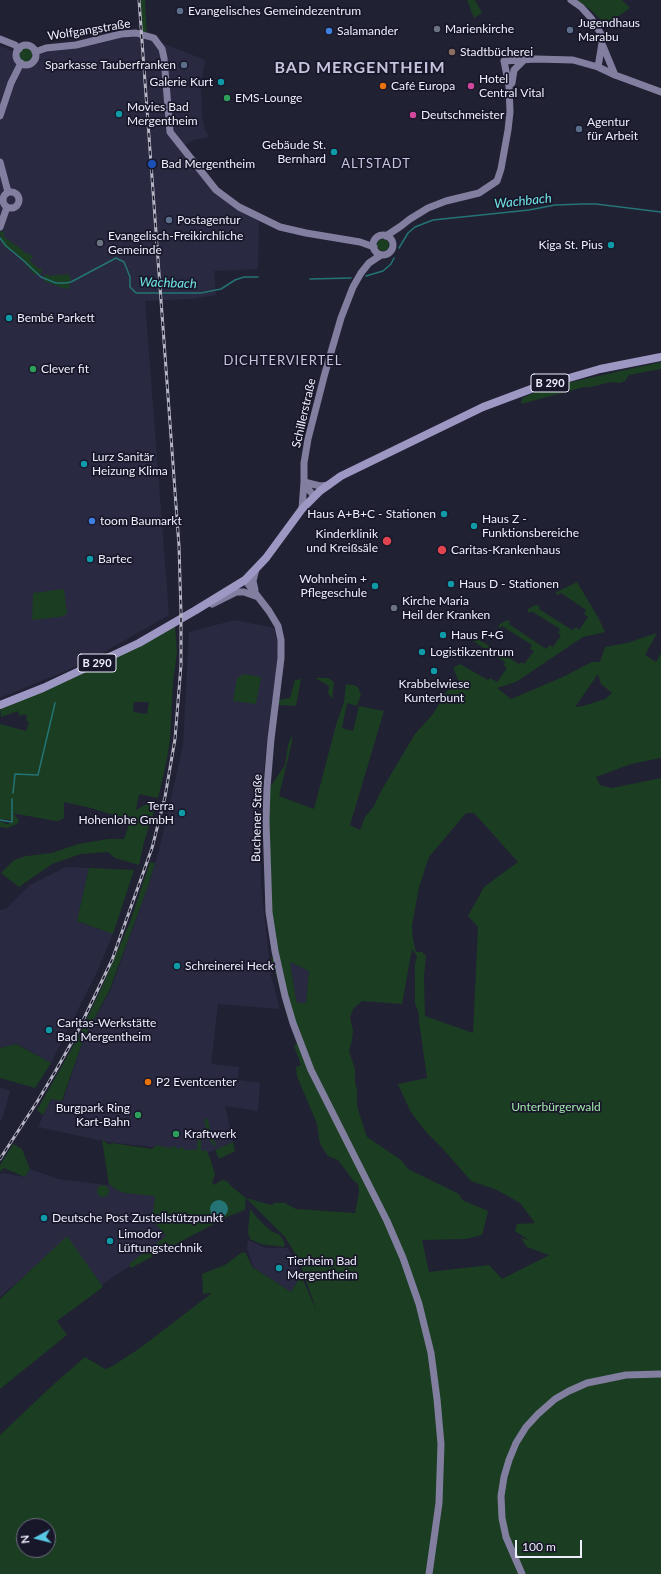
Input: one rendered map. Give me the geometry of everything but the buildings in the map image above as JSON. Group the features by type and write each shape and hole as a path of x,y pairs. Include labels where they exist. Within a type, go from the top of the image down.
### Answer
{"main road":[{"name":"B 290","path":"0,705 75,673 162,630 245,580 261,563 302,508 314,496 341,476 483,407 531,389 568,377 600,369 661,357"}],"street":[{"path":"571,0 581,7 594,22 601,34 602,44 615,75"},
{"name":"Wolfgangstraße","path":"35,52 46,48 76,45 121,34 136,33 154,38 162,49 164,58 170,132 216,190 239,207 280,226 306,233 360,242"},
{"name":"Wolfgangstraße","path":"0,39 15,45 19,49 22,46 27,46 33,49 35,52 35,59 33,62 27,65 21,63"},
{"path":"583,62 592,60 596,56 602,44"},
{"path":"598,67 602,44"},
{"path":"0,116 11,82 21,63 17,57 19,49"},
{"path":"598,67 606,55"},
{"path":"360,242 375,240 380,236 386,236 428,208 446,201 479,193 497,181 501,169 510,112 509,86 504,61 556,58 583,62 661,92"},
{"path":"509,86 512,84 514,70 524,60"},
{"path":"0,162 8,192"},
{"path":"0,227 7,207 3,199 8,192 13,191 18,196 19,202 14,208 7,207"},
{"path":"360,242 386,255 391,252 393,242 401,226"},
{"path":"386,236 393,242"},
{"path":"375,240 377,251"},
{"name":"Schillerstraße","path":"302,508 304,463 308,439 341,318 353,286 377,251"},
{"path":"304,482 320,486 329,485"},
{"path":"304,482 314,496"},
{"path":"258,596 253,588 253,581 261,563"},
{"name":"Buchener Straße","path":"245,580 269,611 278,626 281,640 282,658 271,739 267,788 266,844 269,912 275,951 285,996 308,1064 380,1207 403,1258 419,1304 431,1354 438,1399 440,1451 439,1503 429,1574"},
{"path":"199,608 236,592 244,592 258,596"},
{"path":"522,1574 506,1537 502,1518 502,1496 504,1477 509,1460 516,1443 526,1427 538,1414 556,1399 587,1383 626,1376 661,1374"}],"shaded area":[{"path":"118,37 147,37 205,60 201,84 202,118 205,130 209,137 193,140 182,147 216,190 259,222 258,269 214,271 216,295 192,299 145,301 169,615 85,663 0,698 0,46 13,51 20,66 32,63 36,57 36,50"},
{"path":"235,620 274,628 279,651 260,805 261,884 271,976 280,1009 218,1004 211,1064 239,1067 238,1080 260,1083 258,1111 225,1106 233,1142 208,1153 108,1142 38,1127 51,1099 63,1101 83,1040 111,989 148,886 159,850 183,746 189,632"},
{"path":"66,867 89,868 77,921 113,934 96,974 51,1063 17,1044 0,1048 0,910 6,909 30,885"},
{"path":"290,962 309,971 306,1003 297,1003"},
{"path":"0,1087 10,1091 3,1117 0,1122"},
{"path":"30,1169 58,1179 164,1192 172,1244 125,1269 100,1286 66,1240 0,1297 0,1175 2,1173 25,1177"},
{"path":"215,1200 223,1200 228,1205 226,1216 223,1218 215,1218 210,1213 210,1205"},
{"path":"248,1240 265,1248 288,1248 301,1275 291,1292 254,1268 247,1249"}],"green space":[{"path":"139,0 145,0 147,36 141,34"},
{"path":"467,0 475,0 482,13 474,18"},
{"path":"577,0 622,0 630,8 609,23 604,23 592,11"},
{"path":"26,45 33,48 36,55 33,62 26,65 19,62 16,55 19,48"},
{"path":"0,231 4,232 4,237 24,252 33,256 30,261 42,270 41,274 35,275 18,256 5,247 1,242"},
{"path":"385,239 388,240 388,250 381,251 378,250 377,243 378,240"},
{"path":"48,274 48,276 69,274 69,277 71,277 69,289 44,281 43,278"},
{"path":"661,362 661,369 629,375 625,381 620,383 611,382 591,387 584,387 521,404 522,398 545,388"},
{"name":"Unterbürgerwald","path":"577,582 605,632 583,637 516,682 497,688 511,699 565,676 592,662 600,662 605,647 627,643 657,633 645,655 656,662 661,653 661,758 631,764 596,777 600,785 612,788 661,778 661,1574 0,1574 0,1435 85,1357 105,1369 111,1367 140,1348 212,1293 203,1294 202,1274 225,1265 241,1253 245,1252 254,1270 254,1268 291,1292 301,1275 317,1312 299,1260 285,1237 246,1198 271,1205 275,1203 285,1203 296,1209 355,1213 359,1192 358,1184 353,1180 338,1160 328,1156 320,1144 317,1124 297,1076 296,1067 301,1065 294,1046 297,1043 287,1016 274,968 272,971 271,958 276,960 267,869 270,787 285,765 288,745 292,735 292,742 279,796 314,809 336,725 344,702 346,684 354,685 358,687 361,695 357,706 347,703 342,728 353,731 359,706 384,711 350,825 360,830 365,817 374,806 381,791 415,734 433,714 447,691 459,682 454,667 460,664 488,680 490,678 497,682 507,668 504,666 505,662 473,641 476,638 519,664 522,662 524,664 534,651 530,649 532,645 502,626 500,628 498,627 507,620 510,621 509,624 546,649 550,645 553,647 561,635 558,633 560,629 531,611 530,613 528,612 528,609 535,605 540,606 539,609 572,630 576,627 579,630 588,617 584,614 586,610 561,593 558,595 555,593","holes":["598,674 601,684 612,693 605,699 575,707","466,813 474,813 518,862 484,887 468,916 478,927 473,1033 425,1016 424,976 426,956 422,952 416,952 412,926 419,887 429,857","412,949 417,956 415,964 415,1003 419,1014 427,1078 398,1084 410,1111 426,1132 471,1181 497,1190 520,1203 535,1223 517,1224 515,1231 529,1240 521,1238 527,1247 549,1255 502,1279 489,1265 429,1272 422,1240 466,1239 482,1235 488,1211 462,1200 459,1194 408,1169 401,1160 367,1137 357,1105 355,1069 349,1051 353,1030 350,1018 353,1009 362,1001 402,1004","290,962 309,971 306,1003 297,1003"]},
{"path":"64,589 67,614 60,617 32,620 33,593"},
{"path":"175,626 177,652 173,683 170,740 158,798 139,794 136,810 154,801 149,808 154,811 144,842 139,865 115,858 108,852 81,854 52,864 19,887 1,873 14,860 26,856 52,853 78,844 108,839 124,839 129,825 126,819 91,808 64,802 64,818 61,820 56,821 11,813 11,818 12,814 14,814 19,820 17,824 8,828 0,827 0,821 7,824 11,823 11,820 0,819 0,724 26,731 29,722 26,721 27,716 23,714 22,716 19,715 18,711 1,717 0,705","holes":["134,702 149,702 147,714 133,712"]},
{"path":"244,674 261,677 256,704 233,701 237,678"},
{"path":"315,678 328,678 334,682 332,699 328,693 329,686"},
{"path":"301,679 296,706 279,705 279,700 290,698 295,680"},
{"path":"150,862 155,863 148,886 110,989 83,1040 62,1101 51,1099 43,1115 37,1110 76,1041 102,987 130,922"},
{"path":"89,868 134,870 113,934 77,921"},
{"path":"16,1044 51,1063 35,1088 0,1078 0,1048"},
{"path":"204,1119 208,1119 210,1131 216,1145 214,1146 207,1137"},
{"path":"198,1131 201,1131 201,1150 207,1151 215,1175 212,1182 214,1185 222,1180 227,1181 246,1198 245,1210 229,1216 131,1268 129,1264 166,1236 152,1220 155,1196 125,1193 115,1189 109,1184 102,1140 110,1145 112,1143 152,1149 157,1145 172,1148 173,1146 177,1147 177,1149 180,1149 180,1147 184,1148 184,1150 197,1150"},
{"path":"233,1142 235,1151 219,1159 215,1150"},
{"path":"13,1144 22,1149 30,1169 25,1177 4,1168 0,1172 0,1165"},
{"path":"105,1185 108,1186 108,1196 101,1197 98,1196 97,1189 98,1186"},
{"path":"250,1209 271,1231 280,1235 285,1243 284,1247 261,1244 250,1239 248,1232"},
{"path":"67,1236 103,1287 57,1321 67,1335 0,1389 0,1299"}],"waterway":[{"name":"Wachbach","path":"399,248 408,233 415,227 433,220 529,210 555,205 583,204 596,204 661,212"},
{"name":"Wachbach","path":"0,238 6,246 41,277 56,283 71,282 116,258 124,262 130,277 130,287 136,293 201,293 221,289 235,280 244,277 258,277"},
{"name":"Wachbach","path":"366,276 383,271 391,264 394,258"},
{"name":"Wachbach","path":"310,279 351,278"},
{"path":"13,793 15,774 38,775 55,703"},
{"path":"0,820 12,822 12,799"}],"railway":[{"path":"0,1159 37,1102 77,1033 112,960 152,848 165,797 175,739 181,665 179,546 139,0"}],"place":[{"name":"Evangelisches Gemeindezentrum","path":"180,11"},
{"name":"Marienkirche","path":"437,29"},
{"name":"Jugendhaus Marabu","path":"570,30"},
{"name":"Salamander","path":"329,31"},
{"name":"Stadtbücherei","path":"452,52"},
{"name":"Sparkasse Tauberfranken","path":"184,65"},
{"name":"Galerie Kurt","path":"221,82"},
{"name":"Café Europa","path":"383,86"},
{"name":"Hotel Central Vital","path":"471,86"},
{"name":"EMS-Lounge","path":"227,98"},
{"name":"Movies Bad Mergentheim","path":"119,114"},
{"name":"Deutschmeister","path":"413,115"},
{"name":"Agentur für Arbeit","path":"579,129"},
{"name":"Gebäude St. Bernhard","path":"334,152"},
{"name":"Bad Mergentheim","path":"152,164"},
{"name":"Postagentur","path":"169,220"},
{"name":"Evangelisch-Freikirchliche Gemeinde","path":"100,243"},
{"name":"Kiga St. Pius","path":"611,245"},
{"name":"Bembé Parkett","path":"9,318"},
{"name":"Clever fit","path":"33,369"},
{"name":"Lurz Sanitär Heizung Klima","path":"84,464"},
{"name":"Haus A+B+C - Stationen","path":"444,514"},
{"name":"toom Baumarkt","path":"92,521"},
{"name":"Haus Z - Funktionsbereiche","path":"474,526"},
{"name":"Kinderklinik und Kreißsäle","path":"387,541"},
{"name":"Caritas-Krankenhaus","path":"442,550"},
{"name":"Bartec","path":"90,559"},
{"name":"Haus D - Stationen","path":"451,584"},
{"name":"Wohnheim + Pflegeschule","path":"375,586"},
{"name":"Kirche Maria Heil der Kranken","path":"394,608"},
{"name":"Haus F+G","path":"443,635"},
{"name":"Logistikzentrum","path":"422,652"},
{"name":"Krabbelwiese Kunterbunt","path":"434,671"},
{"name":"Terra Hohenlohe GmbH","path":"182,813"},
{"name":"Schreinerei Heck","path":"177,966"},
{"name":"Caritas-Werkstätte Bad Mergentheim","path":"49,1030"},
{"name":"P2 Eventcenter","path":"148,1082"},
{"name":"Burgpark Ring Kart-Bahn","path":"138,1115"},
{"name":"Kraftwerk","path":"176,1134"},
{"name":"Deutsche Post Zustellstützpunkt","path":"44,1218"},
{"name":"Limodor Lüftungstechnik","path":"110,1241"},
{"name":"Tierheim Bad Mergentheim","path":"279,1268"}],"district":[{"name":"BAD MERGENTHEIM","path":"360,68"},
{"name":"ALTSTADT","path":"376,164"},
{"name":"DICHTERVIERTEL","path":"283,361"}]}
